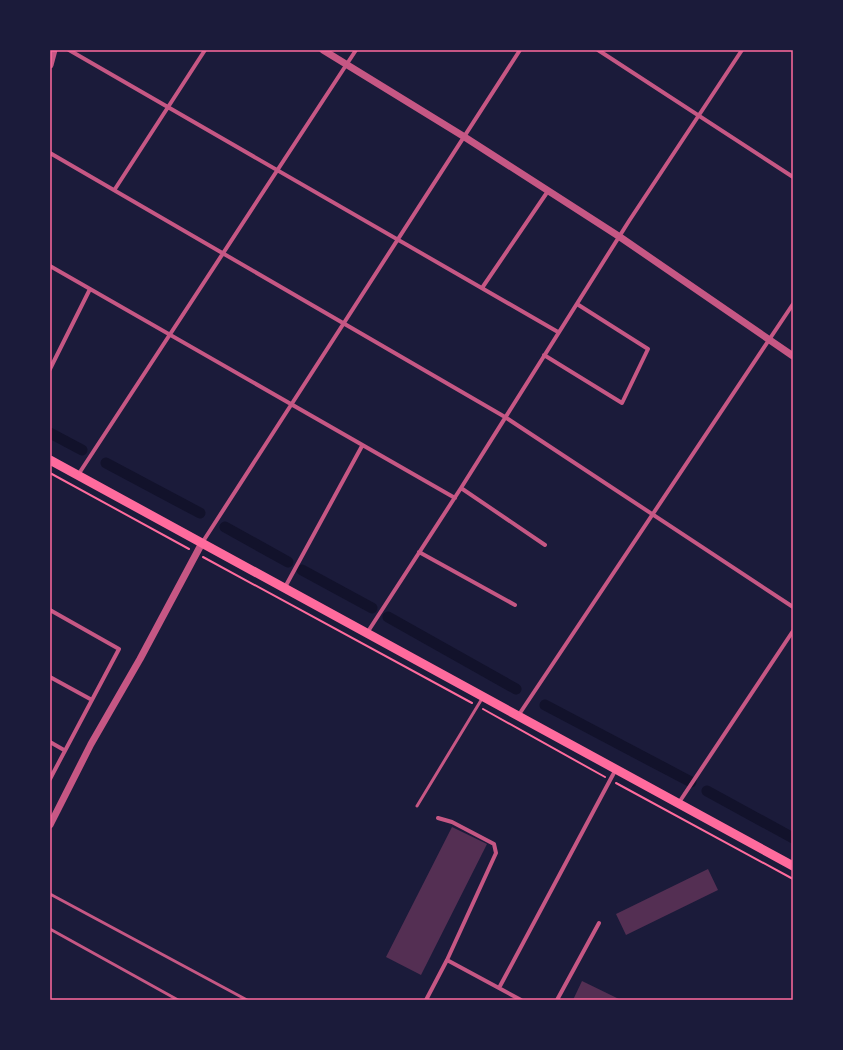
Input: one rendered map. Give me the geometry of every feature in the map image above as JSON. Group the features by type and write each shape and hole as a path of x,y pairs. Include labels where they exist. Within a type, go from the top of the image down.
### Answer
{"main road":[{"path":"50,460 793,866"}],"street":[{"path":"50,66 54,50"},
{"path":"69,50 558,332"},
{"path":"115,189 205,50"},
{"path":"323,50 463,136 620,237 793,356"},
{"path":"78,475 356,50"},
{"path":"50,825 87,751 140,659 196,553 463,136 520,50"},
{"path":"598,50 793,177"},
{"path":"366,634 455,498 558,332 742,50"},
{"path":"50,153 115,189 505,417 793,607"},
{"path":"482,288 548,191"},
{"path":"50,266 290,405 455,498"},
{"path":"50,369 90,289"},
{"path":"544,355 622,403 648,348 577,304"},
{"path":"518,717 793,304"},
{"path":"284,589 362,446"},
{"path":"461,488 545,545"},
{"path":"420,552 515,606"},
{"path":"50,610 119,649 64,750 50,780"},
{"path":"678,804 793,632"},
{"path":"50,677 92,700"},
{"path":"50,742 64,750"},
{"path":"498,988 616,769"},
{"path":"426,1000 447,960 496,853 494,844 452,822 438,818"},
{"path":"557,1000 599,923"},
{"path":"447,960 521,1000"}],"lane":[{"path":"417,806 483,697"},
{"path":"50,894 247,1000"},
{"path":"50,928 178,1000"}],"path":[{"path":"50,473 478,706 672,815 793,878"}],"building":[{"path":"452,827 487,844 421,975 386,957"},
{"path":"708,869 718,890 626,935 616,914"},
{"path":"582,981 621,1000 573,1000"}],"waterway":[{"path":"50,433 82,450"},
{"path":"106,463 200,513"},
{"path":"225,527 288,562"},
{"path":"302,570 372,608"},
{"path":"388,617 516,689"},
{"path":"545,705 691,782"},
{"path":"707,791 793,838"}]}
